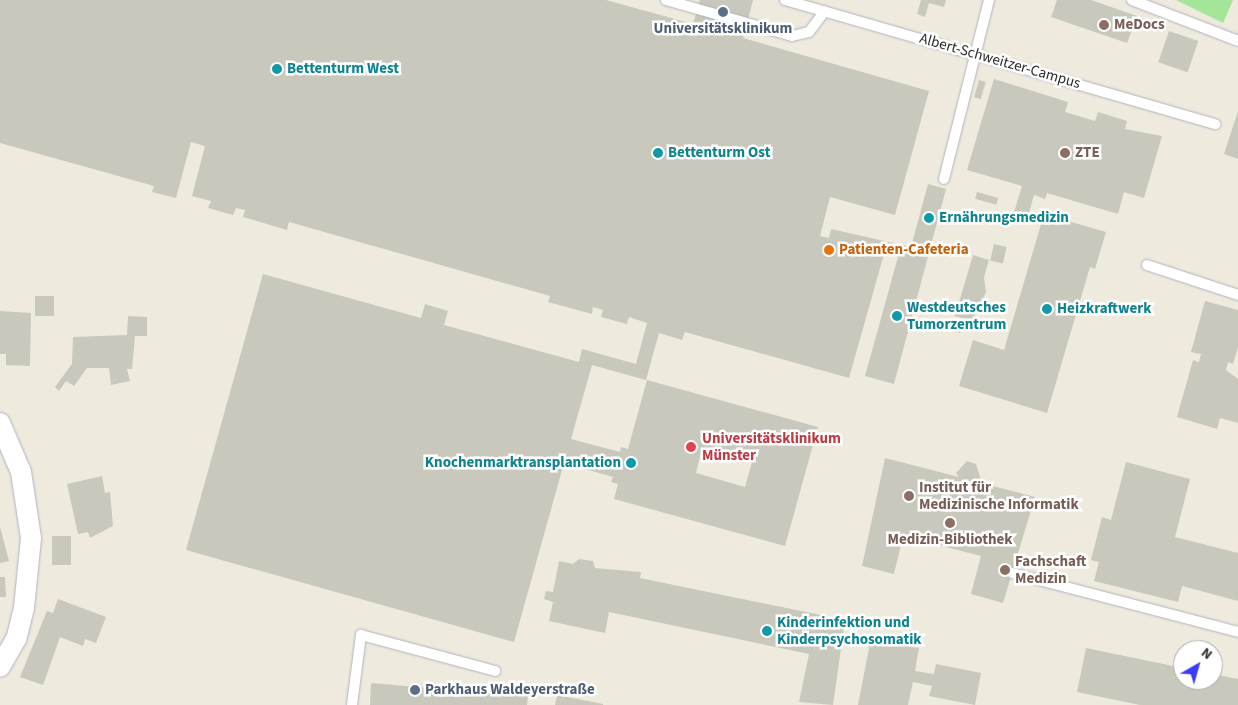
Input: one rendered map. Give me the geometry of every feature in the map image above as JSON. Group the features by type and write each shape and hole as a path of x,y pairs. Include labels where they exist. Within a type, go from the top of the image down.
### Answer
{"street":[{"path":"0,423 24,487 31,546 24,608 16,639 0,667"}],"lane":[{"path":"666,0 792,36 809,32 825,11"},
{"name":"Albert-Schweitzer-Campus","path":"785,0 1215,124"},
{"path":"944,179 977,55 988,0"},
{"path":"1132,0 1237,37"},
{"path":"1147,265 1238,295"},
{"path":"1012,573 1238,632"},
{"path":"352,705 360,635 495,671"}],"green space":[{"path":"1176,0 1233,0 1223,23"}],"building":[{"path":"0,0 606,0 693,24 700,0 753,0 743,38 929,91 895,215 830,197 820,236 829,238 831,229 911,247 928,184 946,189 894,384 865,376 898,257 862,247 884,254 849,378 685,332 682,340 659,333 646,380 592,365 571,439 620,452 621,447 628,449 647,380 818,427 785,546 614,499 618,484 611,482 613,477 564,463 514,642 186,550 263,274 421,318 425,304 448,311 444,325 579,362 582,349 636,364 647,323 629,317 627,324 601,317 603,310 593,307 592,314 548,302 550,296 289,222 287,230 243,217 245,210 236,208 233,215 208,208 211,201 192,196 205,146 191,142 176,198 152,192 154,186 0,143","holes":["702,449 752,462 745,487 696,473"]},
{"path":"921,0 946,0 944,7 929,3 925,17 917,14"},
{"name":"MeDocs","path":"1057,0 1091,0 1137,16 1127,43 1051,17"},
{"path":"1169,31 1198,41 1188,72 1158,62"},
{"name":"ZTE","path":"994,79 1068,102 1065,112 1095,121 1098,112 1127,121 1125,129 1162,136 1144,198 1124,192 1118,214 1047,193 1045,199 1034,195 1026,223 1012,219 1022,186 967,170"},
{"path":"979,80 986,82 981,99 974,97"},
{"path":"1238,111 1238,159 1224,154"},
{"path":"977,192 998,198 996,205 975,199"},
{"name":"Heizkraftwerk","path":"1044,214 1106,232 1095,269 1090,267 1047,413 959,386 973,340 1004,350"},
{"path":"994,244 1007,247 1003,263 990,261"},
{"path":"973,255 989,260 984,277 986,292 972,321 955,316"},
{"path":"35,296 54,296 54,316 35,316"},
{"path":"1205,301 1238,310 1238,347 1233,364 1228,362 1226,370 1238,379 1238,423 1220,418 1217,429 1177,417 1193,360 1199,362 1201,354 1191,352"},
{"path":"0,311 31,313 30,366 6,365 6,354 0,354"},
{"path":"128,316 147,317 147,336 135,336 132,369 127,369 130,381 111,385 109,368 87,368 74,386 66,381 59,391 55,387 72,364 73,337 127,335"},
{"path":"950,325 961,329 960,333 948,329"},
{"name":"Medizin-Bibliothek","path":"885,458 959,477 956,473 967,461 976,464 981,480 977,482 1035,497 1003,603 971,594 981,556 903,536 894,574 862,566"},
{"path":"1126,462 1190,479 1175,537 1238,553 1238,601 1182,586 1178,602 1094,581 1099,562 1091,560 1102,517 1111,520"},
{"path":"102,476 105,493 110,492 113,526 90,538 88,532 78,534 67,484"},
{"path":"0,527 9,561 0,563"},
{"path":"52,536 71,536 71,565 52,565"},
{"name":"Kinderinfektion und Kinderpsychosomatik","path":"579,559 593,561 595,568 641,572 640,578 845,620 833,705 799,702 809,654 609,612 605,633 549,621 553,602 544,599 546,591 553,592 559,561 573,564"},
{"path":"0,577 5,577 6,597 0,597"},
{"path":"58,599 106,617 96,643 85,639 83,646 60,637 43,685 20,677 47,611 53,613"},
{"path":"881,635 889,637 888,642 919,648 915,671 934,674 936,664 981,673 975,705 929,696 932,686 913,682 908,705 858,705 871,638 880,640"},
{"path":"1086,648 1173,666 1173,690 1223,690 1223,676 1238,679 1238,705 1140,705 1077,692"},
{"name":"Parkhaus Waldeyerstraße","path":"371,683 511,695 512,685 529,686 527,705 370,705"},
{"path":"557,695 603,704 603,705 555,705"}],"place":[{"name":"Universitätsklinikum","path":"723,12"},
{"name":"MeDocs","path":"1104,25"},
{"name":"Bettenturm West","path":"277,69"},
{"name":"Bettenturm Ost","path":"658,153"},
{"name":"ZTE","path":"1065,153"},
{"name":"Ernährungsmedizin","path":"929,218"},
{"name":"Patienten-Cafeteria","path":"829,250"},
{"name":"Heizkraftwerk","path":"1047,309"},
{"name":"Westdeutsches Tumorzentrum","path":"897,316"},
{"name":"Universitätsklinikum Münster","path":"691,447"},
{"name":"Knochenmarktransplantation","path":"631,463"},
{"name":"Institut für Medizinische Informatik","path":"909,496"},
{"name":"Medizin-Bibliothek","path":"950,523"},
{"name":"Fachschaft Medizin","path":"1005,570"},
{"name":"Kinderinfektion und Kinderpsychosomatik","path":"767,631"},
{"name":"Parkhaus Waldeyerstraße","path":"415,690"}]}
